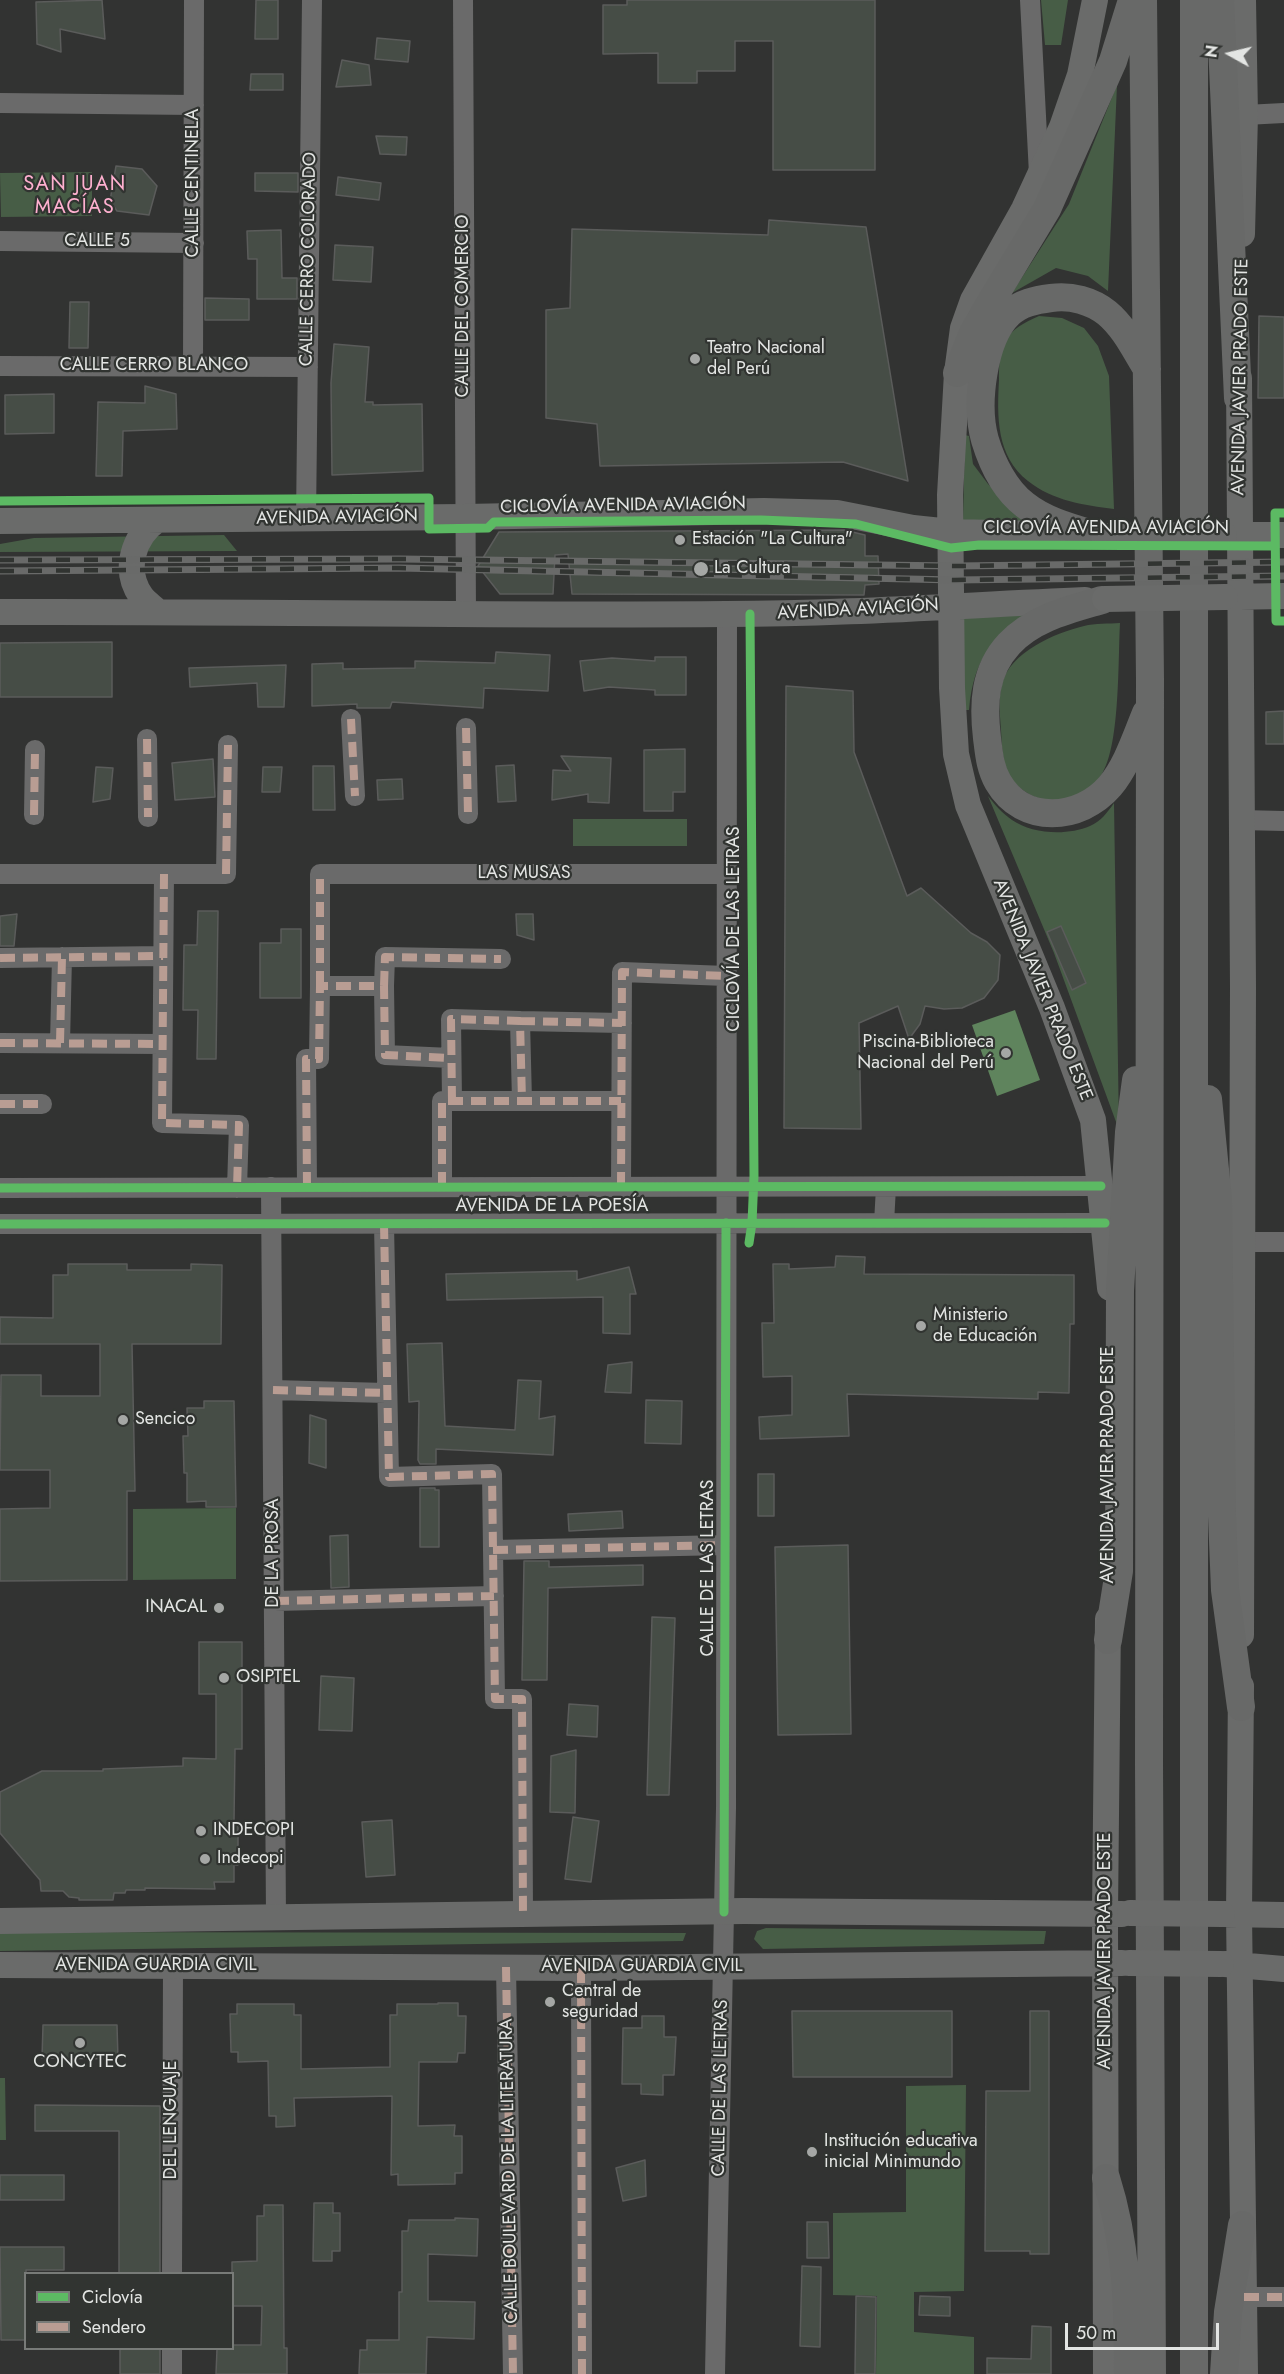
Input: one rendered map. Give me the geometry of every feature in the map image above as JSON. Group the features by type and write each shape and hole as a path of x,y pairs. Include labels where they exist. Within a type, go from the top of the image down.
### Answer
{"highway":[{"path":"957,374 973,333 988,305 1047,209 1113,61 1132,0"},
{"path":"1143,0 1150,703 1149,1764 1152,2374"},
{"path":"1194,0 1194,2374"},
{"path":"1220,0 1238,398"},
{"path":"1100,536 1066,526 1025,505 1009,489 995,466 984,437 981,401 988,349 994,334 1010,312 1022,305 1059,297 1075,298 1106,313 1120,326 1147,369"},
{"path":"1103,599 1045,618 1031,625 1010,642 997,660 984,700 989,760 993,773 1006,794 1027,808 1052,814 1064,814 1082,808 1103,793 1117,775 1150,703"},
{"path":"1108,1640 1119,1571 1120,1291 1129,1132 1151,992"},
{"path":"1193,1029 1210,1115 1218,1189 1223,1555 1228,1614 1241,1707"},
{"path":"1106,2178 1119,2225 1124,2259 1128,2295 1128,2374"},
{"path":"1224,2374 1228,2312 1242,2225"}],"main road":[{"name":"AVENIDA JAVIER PRADO ESTE","path":"1095,0 1080,75 1062,127 1040,178 973,300 963,328 957,374 950,495 952,688 956,754 968,805 1044,986 1093,1120 1110,1280 1108,1640 1117,1963 1106,2178 1106,2374"},
{"name":"AVENIDA JAVIER PRADO ESTE","path":"1243,0 1245,115 1232,535 1243,987 1241,1707 1231,1914 1231,1964 1242,2225 1245,2374"},
{"name":"AVENIDA AVIACIÓN","path":"0,521 465,517 764,511 837,513 913,528 951,532 1100,536 1284,535"},
{"path":"157,520 140,536 133,550 132,574 141,596 158,612"},
{"name":"AVENIDA AVIACIÓN","path":"0,612 727,614 910,610 951,605 1103,599 1284,596"},
{"path":"0,1921 724,1912 1284,1915"},
{"name":"AVENIDA GUARDIA CIVIL","path":"0,1965 581,1968 1117,1963 1231,1964 1284,1969"}],"street":[{"name":"CALLE CENTINELA","path":"193,366 194,0"},
{"name":"CALLE CERRO COLORADO","path":"306,519 312,0"},
{"name":"CALLE DEL COMERCIO","path":"463,0 466,613"},
{"path":"1030,0 1040,178"},
{"path":"0,103 194,105"},
{"path":"1245,115 1284,113"},
{"name":"CALLE 5","path":"0,242 194,243"},
{"name":"CALLE CERRO BLANCO","path":"0,366 308,367"},
{"name":"CALLE DE LAS LETRAS","path":"715,2374 724,1967 727,614"},
{"path":"351,719 355,796"},
{"path":"466,728 468,814"},
{"path":"147,739 148,817"},
{"path":"0,874 226,874 228,745"},
{"path":"34,815 35,750"},
{"path":"1240,820 1284,821"},
{"path":"164,874 162,1123 239,1125 237,1188"},
{"name":"LAS MUSAS","path":"320,986 320,874 727,874"},
{"path":"0,958 163,956"},
{"path":"60,1043 62,957"},
{"path":"451,1058 385,1055 385,957 501,959"},
{"path":"621,1187 622,966 726,976"},
{"path":"307,1187 306,1059 319,1059 320,986 384,986"},
{"path":"452,1101 451,1019 622,1023"},
{"path":"520,1021 522,1101"},
{"path":"0,1043 162,1044"},
{"path":"442,1187 442,1101 621,1101"},
{"path":"0,1104 42,1104"},
{"name":"AVENIDA DE LA POESÍA","path":"0,1188 1101,1186"},
{"name":"DE LA PROSA","path":"272,1187 276,1918"},
{"path":"884,1223 886,1187"},
{"name":"AVENIDA DE LA POESÍA","path":"0,1224 1105,1223"},
{"path":"384,1224 389,1477 492,1474 495,1699 522,1699 523,1915"},
{"path":"1241,1242 1284,1242"},
{"path":"273,1390 386,1393"},
{"path":"493,1550 726,1545"},
{"path":"274,1601 494,1596"},
{"name":"DEL LENGUAJE","path":"172,2272 173,1966"},
{"name":"CALLE BOULEVARD DE LA LITERATURA","path":"507,1967 513,2374"},
{"path":"581,1968 582,2374"},
{"path":"1244,2297 1284,2296"},
{"path":"172,2350 172,2374"}],"shaded area":[{"path":"1041,0 1068,0 1061,45 1045,45"},
{"path":"1117,85 1108,291 1088,276 1056,268 1012,293 1069,204"},
{"path":"92,172 92,216 1,217 0,173"},
{"path":"1039,316 1062,318 1084,328 1098,346 1109,376 1114,509 1058,498 1038,488 1017,471 1004,448 998,407 1001,351 1007,338 1015,330"},
{"path":"965,435 969,436 973,464 988,484 1027,522 963,520"},
{"path":"224,535 237,551 0,552 0,544 34,538"},
{"path":"1030,610 995,642 987,653 975,676 969,710 965,710 961,615"},
{"path":"1120,623 1113,741 1103,772 1085,792 1073,798 1049,801 1036,797 1014,782 1003,758 1000,701 1002,684 1007,673 1024,653 1047,639 1088,625"},
{"path":"988,796 999,809 1020,825 1050,832 1071,831 1090,826 1104,816 1114,803 1119,1130 1054,953"},
{"path":"573,819 687,819 687,846 573,846"},
{"name":"Piscina-Biblioteca Nacional del Perú","path":"1015,1010 1040,1080 997,1096 972,1025"},
{"path":"236,1508 236,1579 133,1580 133,1509"},
{"path":"766,1928 1046,1931 1044,1944 763,1949 754,1939 757,1931"},
{"path":"0,1932 686,1933 683,1941 0,1951"},
{"path":"0,2078 5,2078 6,2140 0,2140"},
{"path":"966,2085 964,2291 914,2292 914,2332 974,2337 974,2374 876,2374 877,2296 833,2295 833,2213 906,2212 906,2086"}],"building":[{"path":"102,0 105,39 60,29 61,52 37,44 36,2"},
{"path":"256,0 278,0 278,39 255,39"},
{"path":"627,0 875,0 875,170 773,170 773,41 735,41 735,71 697,71 697,83 658,83 658,53 603,54 603,5 627,5"},
{"path":"377,38 410,41 408,62 375,59"},
{"path":"342,60 369,65 371,85 336,87"},
{"path":"251,74 283,74 283,90 250,90"},
{"path":"376,136 407,137 406,155 380,154"},
{"path":"116,166 142,169 157,186 149,215 117,211 110,201"},
{"path":"255,173 298,173 298,192 255,191"},
{"path":"338,177 381,183 379,200 336,195"},
{"path":"769,220 866,227 908,481 843,462 600,466 597,424 546,418 546,310 570,308 572,229 768,235"},
{"path":"281,230 282,278 297,278 297,299 257,299 257,259 248,259 247,231"},
{"path":"335,245 373,247 371,282 333,280"},
{"path":"205,298 249,299 249,320 205,320"},
{"path":"70,302 89,302 88,348 69,348"},
{"path":"1259,316 1284,317 1284,398 1258,398"},
{"path":"334,344 369,347 365,402 373,402 373,405 422,404 423,471 332,475 331,383"},
{"path":"145,386 176,394 177,429 123,431 122,476 96,476 98,402 145,403"},
{"path":"54,394 54,433 5,434 5,395"},
{"path":"844,530 865,535 865,556 878,556 879,584 865,585 864,595 572,594 568,554 555,555 553,594 500,594 478,566 499,532"},
{"path":"112,642 112,697 0,697 0,643"},
{"path":"496,652 550,655 548,691 484,688 483,708 392,702 390,708 357,708 357,704 312,706 312,664 343,663 343,669 415,668 415,661 495,663"},
{"path":"655,657 686,657 686,695 655,695 655,690 609,687 584,691 580,661 612,658 655,661"},
{"path":"286,665 284,707 258,707 257,683 190,687 189,668"},
{"path":"786,686 853,691 854,752 907,896 921,888 971,933 987,942 1000,955 998,980 984,998 962,1008 944,1009 925,1006 920,1024 909,1039 898,1006 859,1023 861,1129 784,1128"},
{"path":"1284,711 1284,744 1266,744 1266,712"},
{"path":"685,749 685,792 673,792 673,811 644,811 644,750"},
{"path":"561,756 611,758 609,803 588,802 588,794 552,800 553,770 571,771"},
{"path":"213,759 215,797 175,800 172,763"},
{"path":"514,765 516,801 498,802 496,766"},
{"path":"313,766 334,766 335,810 313,810"},
{"path":"96,767 113,768 110,799 93,802"},
{"path":"263,767 282,767 280,792 262,792"},
{"path":"402,779 403,799 378,800 377,780"},
{"path":"198,911 218,911 216,1059 197,1059 198,1010 183,1010 184,945 197,945"},
{"path":"17,914 14,946 0,946 0,916"},
{"path":"516,914 533,914 534,940 517,935"},
{"path":"1061,926 1086,983 1072,990 1047,932"},
{"path":"281,929 301,929 301,998 260,998 260,943 281,943"},
{"path":"836,1256 865,1257 864,1274 1074,1275 1074,1324 1070,1324 1069,1393 1038,1392 1038,1399 847,1394 849,1436 760,1439 759,1417 792,1415 792,1376 763,1377 762,1323 774,1323 773,1264 789,1264 789,1269 835,1267"},
{"path":"68,1264 127,1264 127,1270 191,1270 191,1264 222,1265 221,1344 132,1344 135,1491 127,1491 127,1580 0,1581 0,1509 50,1508 50,1470 0,1470 1,1375 41,1375 41,1396 100,1396 100,1344 0,1344 0,1317 53,1318 53,1275 68,1275"},
{"path":"629,1267 636,1294 630,1294 630,1334 603,1333 603,1297 447,1300 446,1274 577,1271 577,1280"},
{"path":"442,1343 445,1426 515,1430 518,1380 541,1381 539,1419 555,1416 553,1455 436,1449 436,1464 420,1464 418,1460 419,1401 409,1402 407,1344"},
{"path":"632,1362 631,1393 605,1392 608,1365"},
{"path":"646,1400 682,1401 681,1444 645,1443"},
{"path":"204,1401 234,1401 236,1507 206,1507 206,1501 187,1502 183,1436 188,1436 187,1408 204,1408"},
{"path":"310,1415 326,1420 326,1468 309,1463"},
{"path":"758,1474 774,1474 774,1516 758,1516"},
{"path":"420,1488 439,1490 439,1547 420,1547"},
{"path":"622,1511 623,1528 569,1531 568,1514"},
{"path":"348,1535 349,1587 331,1588 330,1536"},
{"path":"848,1545 851,1734 778,1735 775,1547"},
{"path":"524,1561 549,1561 549,1567 643,1565 643,1585 548,1588 547,1680 522,1680"},
{"path":"652,1617 675,1618 669,1795 647,1795"},
{"path":"199,1642 242,1642 242,1749 235,1749 234,1821 238,1821 238,1865 234,1865 234,1882 214,1882 215,1889 126,1890 125,1893 114,1893 113,1900 79,1900 79,1898 69,1897 63,1891 41,1891 40,1880 0,1833 0,1792 42,1771 103,1771 103,1769 183,1766 183,1758 216,1759 216,1694 199,1694"},
{"path":"321,1676 354,1678 352,1731 319,1730"},
{"path":"569,1704 598,1706 597,1737 567,1735"},
{"path":"576,1750 575,1813 550,1812 551,1756"},
{"path":"573,1817 599,1821 591,1882 565,1879"},
{"path":"392,1820 395,1875 366,1877 362,1822"},
{"path":"458,2003 458,2016 466,2016 465,2053 458,2053 457,2062 419,2062 418,2126 455,2125 454,2136 462,2136 462,2173 455,2173 455,2184 398,2185 398,2174 391,2175 392,2096 294,2098 295,2126 276,2127 276,2116 269,2116 268,2061 238,2062 238,2052 231,2052 230,2014 237,2014 237,2004 294,2004 294,2015 301,2015 301,2069 390,2067 390,2015 397,2015 397,2004"},
{"path":"792,2011 952,2011 952,2077 793,2077"},
{"path":"1030,2011 1049,2011 1049,2254 1030,2254 1030,2251 985,2251 986,2091 1030,2091"},
{"path":"642,2016 664,2016 664,2037 676,2037 674,2075 663,2075 663,2095 641,2094 641,2084 622,2084 623,2028 642,2028"},
{"path":"43,2025 117,2025 118,2059 42,2058"},
{"path":"35,2105 160,2106 160,2272 119,2272 119,2131 35,2131"},
{"path":"645,2160 646,2196 623,2201 616,2168"},
{"path":"0,2175 64,2175 64,2200 0,2200"},
{"path":"314,2203 333,2203 333,2213 340,2213 340,2251 332,2251 332,2261 313,2261"},
{"path":"264,2205 283,2205 284,2348 287,2348 287,2374 216,2374 217,2350 234,2350 234,2345 261,2345 262,2306 234,2306 232,2262 257,2261 257,2216 264,2216"},
{"path":"455,2218 478,2219 477,2256 428,2254 428,2301 475,2302 474,2339 427,2337 426,2374 359,2374 360,2350 367,2350 367,2340 399,2340 402,2231 408,2231 409,2220 455,2220"},
{"path":"807,2222 828,2222 829,2258 807,2258"},
{"path":"0,2247 64,2247 64,2270 26,2270 24,2272 24,2340 1,2340"},
{"path":"802,2266 821,2267 820,2347 800,2346"},
{"path":"856,2296 876,2297 875,2374 855,2374"},
{"path":"920,2296 950,2297 950,2316 919,2315"},
{"path":"1032,2326 1051,2327 1051,2374 987,2374 987,2358 1031,2359"},
{"path":"120,2350 160,2350 160,2374 120,2374"}],"railway":[{"path":"0,560 400,559 956,566 1284,562"},
{"path":"0,571 399,568 955,580 1284,576"}],"marked path":[{"path":"351,719 355,796"},
{"path":"466,728 468,814"},
{"path":"147,739 148,817"},
{"path":"226,874 228,745"},
{"path":"34,815 35,750"},
{"path":"164,874 162,1123 239,1125 237,1188"},
{"path":"320,874 320,986"},
{"path":"0,958 163,956"},
{"path":"60,1043 62,957"},
{"path":"384,986 385,957 501,959"},
{"path":"621,1187 622,972 726,976"},
{"path":"307,1187 306,1059 319,1059 320,986 384,986 385,1055 451,1058"},
{"path":"452,1101 451,1019 520,1021 522,1101"},
{"path":"520,1021 622,1023"},
{"path":"0,1043 162,1044"},
{"path":"442,1187 442,1101 621,1101"},
{"path":"0,1104 42,1104"},
{"path":"384,1224 389,1477 492,1474 495,1699 522,1699 523,1915"},
{"path":"273,1390 386,1393"},
{"path":"493,1550 726,1545"},
{"path":"274,1601 494,1596"},
{"path":"506,1967 513,2374"},
{"path":"581,1968 582,2374"},
{"path":"1244,2297 1284,2297"}],"cycle path":[{"name":"CICLOVÍA AVENIDA AVIACIÓN","path":"0,501 429,498 429,529 488,528 494,522 761,520 856,524 951,548 979,545 1275,546"},
{"path":"1284,513 1275,513 1276,621 1284,621"},
{"name":"CICLOVÍA DE LAS LETRAS","path":"749,1243 754,1176 750,614"},
{"path":"0,1188 1101,1186"},
{"path":"724,1912 726,1223"},
{"path":"0,1224 1105,1223"}],"place":[{"name":"Teatro Nacional del Perú","path":"695,359"},
{"name":"Estación \"La Cultura\"","path":"680,540"},
{"name":"La Cultura","path":"701,569"},
{"name":"Piscina-Biblioteca Nacional del Perú","path":"1006,1053"},
{"name":"Ministerio de Educación","path":"921,1326"},
{"name":"Sencico","path":"123,1420"},
{"name":"INACAL","path":"219,1608"},
{"name":"OSIPTEL","path":"224,1678"},
{"name":"INDECOPI","path":"201,1831"},
{"name":"Indecopi","path":"205,1859"},
{"name":"Central de seguridad","path":"550,2002"},
{"name":"CONCYTEC","path":"80,2043"},
{"name":"Institución educativa inicial Minimundo","path":"812,2152"}],"district":[{"name":"SAN JUAN MACÍAS","path":"75,196"}]}
